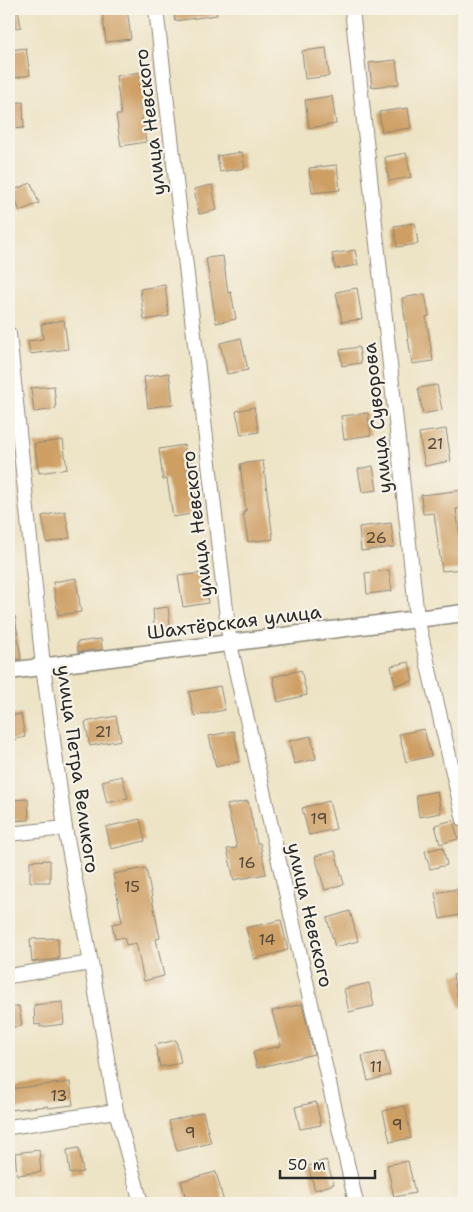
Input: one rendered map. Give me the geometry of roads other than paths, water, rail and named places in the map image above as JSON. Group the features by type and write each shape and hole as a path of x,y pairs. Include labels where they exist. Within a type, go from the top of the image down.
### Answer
{"street":[{"name":"улица Невского","path":"156,9 230,644 356,1203"},
{"name":"улица Суворова","path":"352,9 417,618 464,820"},
{"name":"улица Петра Великого","path":"9,334 43,666 65,828 116,1111 141,1203"},
{"name":"Шахтёрская улица","path":"9,671 464,613"},
{"path":"9,834 65,828"},
{"path":"9,976 91,964"},
{"path":"9,1126 116,1111"}]}
